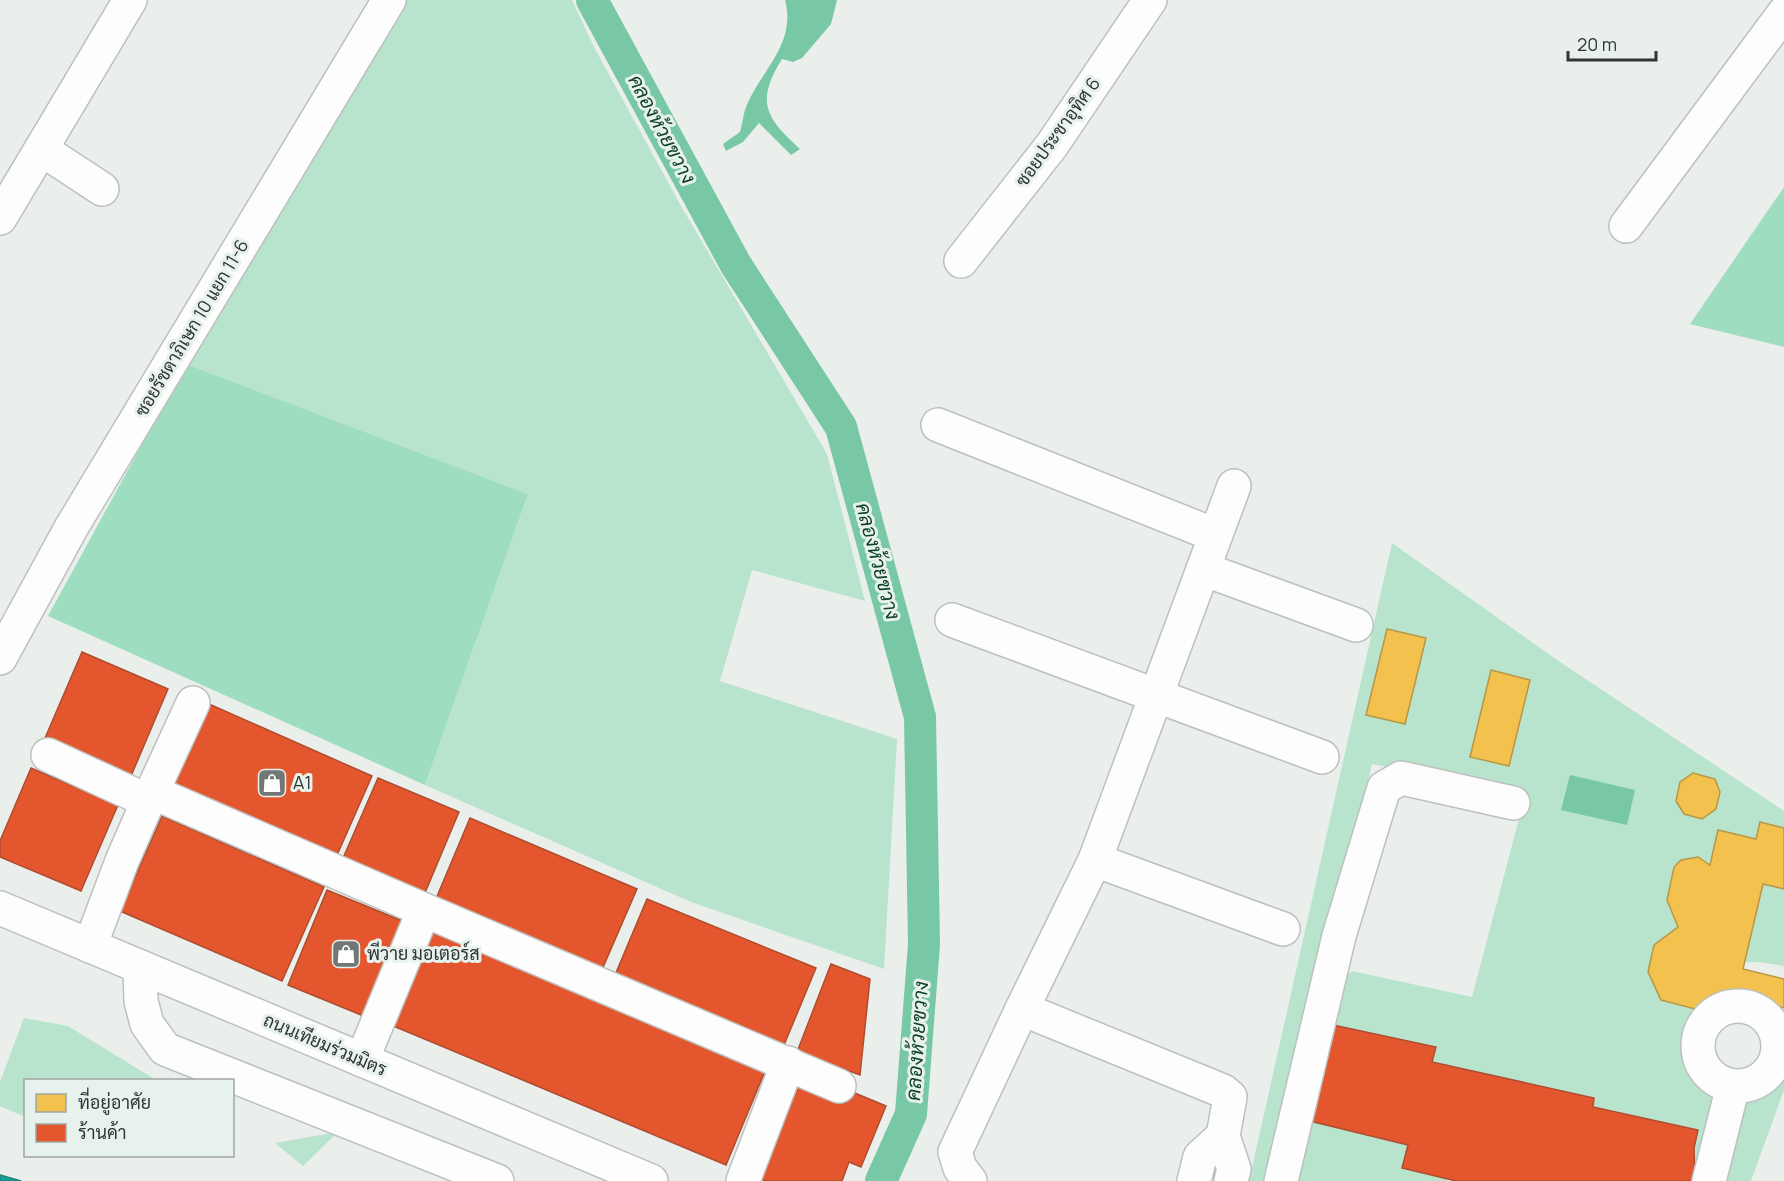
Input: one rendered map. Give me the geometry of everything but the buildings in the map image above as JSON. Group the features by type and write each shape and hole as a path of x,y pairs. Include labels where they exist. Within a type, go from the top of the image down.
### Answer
{"street":[{"path":"0,218 130,0"},
{"name":"ซอยรัชดาภิเษก 10 แยก 11-6","path":"0,658 71,528 389,0"},
{"name":"ซอยประชาอุทิศ 6","path":"961,261 1052,145 1150,0"},
{"path":"1626,226 1784,13"},
{"path":"41,149 102,189"},
{"path":"938,424 1215,535"},
{"path":"970,1181 960,1168 955,1152 1095,860 1234,486"},
{"path":"1203,569 1356,625"},
{"path":"952,620 1322,757"},
{"path":"90,946 122,861 193,703"},
{"path":"48,755 424,910 839,1086"},
{"path":"1281,1181 1339,936 1384,788 1401,778 1513,804"},
{"path":"1095,860 1283,929"},
{"name":"ถนนเทียมร่วมมิตร","path":"0,908 651,1181"},
{"path":"362,1060 424,910"},
{"path":"140,967 141,1001 147,1024 165,1049 497,1181"},
{"path":"1022,1010 1223,1091 1230,1096 1223,1136 1234,1169 1231,1181"},
{"path":"744,1181 788,1063"},
{"path":"1709,1181 1733,1086"},
{"path":"1194,1181 1200,1157 1223,1136"}],"shaded area":[{"path":"405,0 572,0 595,49 681,206 827,454 865,601 752,570 720,681 897,739 884,969 691,902 425,785 528,494 186,364"},
{"path":"785,0 837,0 831,24 802,58 793,62 782,59 769,87 768,109 772,118 800,149 791,155 759,123 743,142 726,151 723,144 740,132 751,96 781,45 786,31"},
{"path":"1784,187 1784,347 1690,324"},
{"path":"186,364 528,494 425,785 48,616"},
{"path":"1392,543 1560,662 1784,811 1784,966 1759,962 1734,962 1717,993 1699,1018 1691,1051 1693,1075 1715,1100 1696,1178 1694,1148 1698,1130 1593,1107 1594,1098 1432,1062 1435,1047 1333,1025 1338,984 1352,971 1472,997 1525,796 1372,764 1271,1181 1249,1181"},
{"path":"1570,775 1635,790 1627,825 1561,810"},
{"path":"24,1018 68,1026 154,1079 24,1079 24,1117 0,1106 0,1082"},
{"path":"1784,1046 1784,1090 1751,1181 1723,1181 1747,1103 1774,1081"},
{"path":"1308,1109 1314,1122 1408,1145 1402,1168 1447,1179 1447,1181 1291,1181"},
{"path":"338,1132 303,1166 275,1143"}],"waterway":[{"name":"คลองห้วยขวาง","path":"592,0 736,265 841,427 920,717 924,944 911,1114 881,1181"}],"place":[{"name":"A1","path":"272,783"},
{"name":"พีวาย มอเตอร์ส","path":"346,954"}]}
